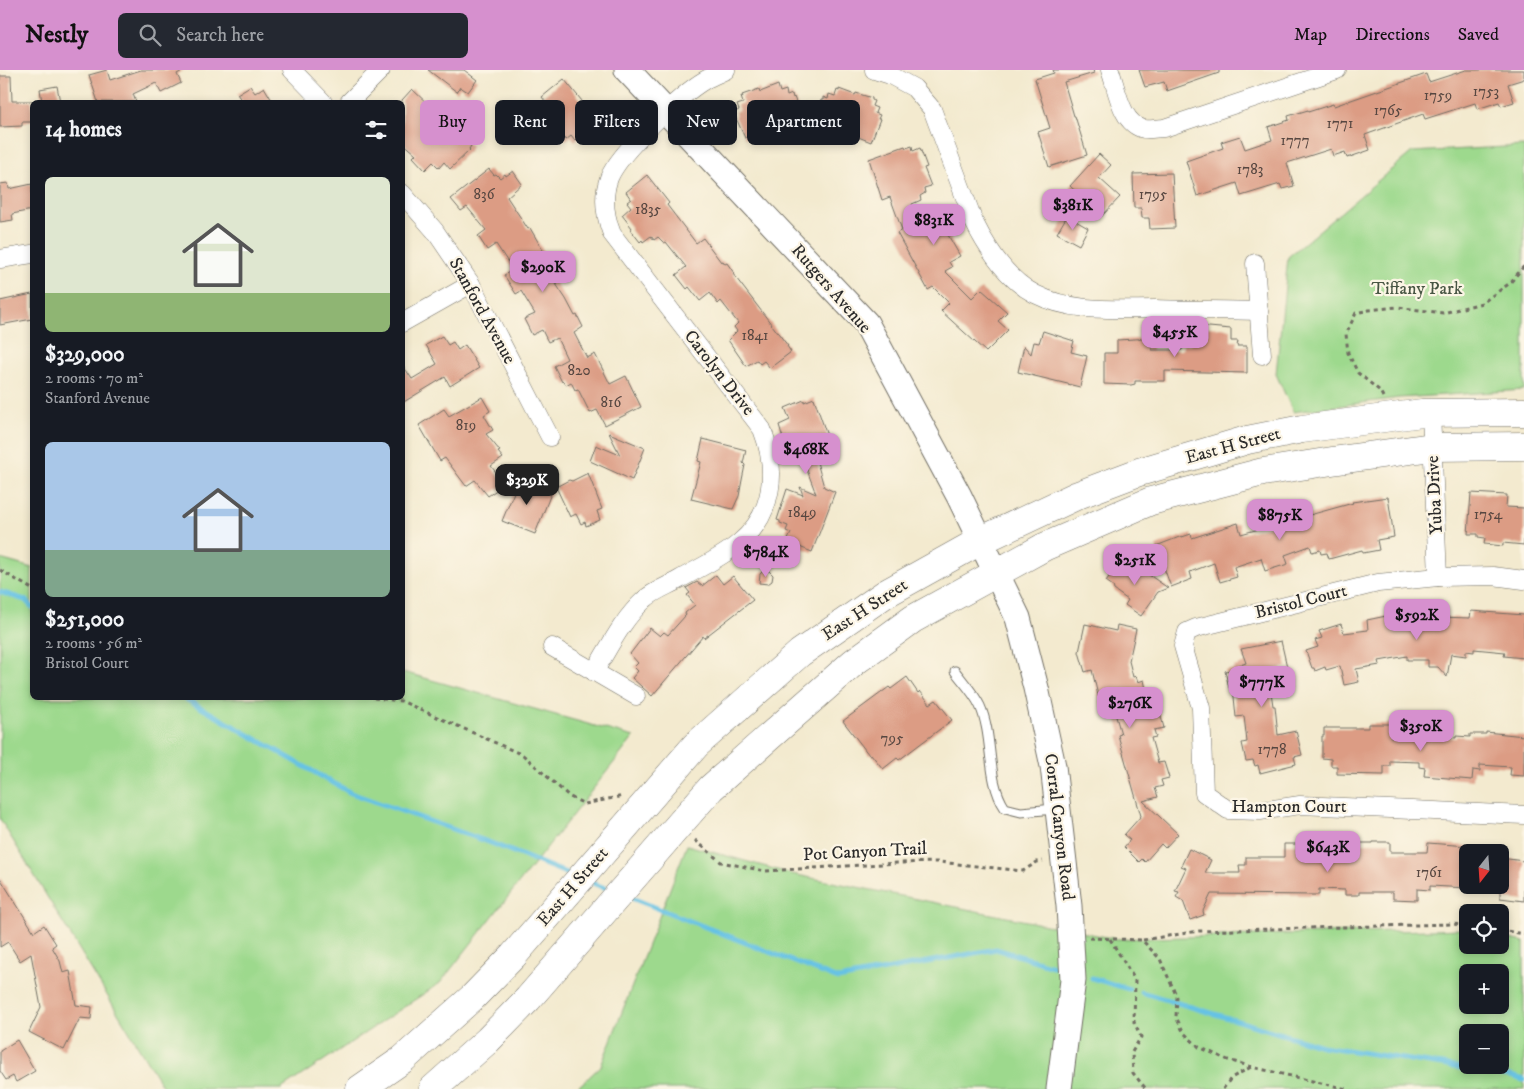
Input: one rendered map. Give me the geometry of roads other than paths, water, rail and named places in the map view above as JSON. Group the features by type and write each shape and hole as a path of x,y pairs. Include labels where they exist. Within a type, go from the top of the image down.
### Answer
{"main road":[{"name":"Rutgers Avenue","path":"627,70 866,323 959,496 996,572"},
{"name":"East H Street","path":"360,1089 402,1060 480,990 514,956 696,745 800,653 885,594 980,541 1078,495 1139,472 1247,440 1302,429 1391,417 1431,413 1524,412"},
{"name":"East H Street","path":"433,1089 488,1040 528,999 712,788 854,662 913,619 1044,547 1151,502 1263,472 1332,461 1432,448 1524,446"},
{"name":"Corral Canyon Road","path":"996,572 1018,618 1053,766 1069,906 1073,980 1059,1089"}],"street":[{"path":"292,70 321,100"},
{"path":"351,100 381,70"},
{"name":"Carolyn Drive","path":"594,672 625,621 645,599 728,551 748,534 763,512 771,486 771,457 762,429 612,234 604,202 605,191 613,169 620,159 666,111 704,80 726,70"},
{"path":"874,70 890,75 914,88 932,109 981,236 991,253 1020,283 1035,294 1075,307 1259,311"},
{"path":"1110,70 1125,113 1131,122 1144,128 1164,128 1178,124 1337,70"},
{"name":"Stanford Avenue","path":"405,196 435,231 470,284 550,437"},
{"path":"0,259 30,254"},
{"path":"1255,263 1262,355"},
{"path":"405,321 470,284"},
{"name":"Yuba Drive","path":"1431,413 1438,577"},
{"name":"Bristol Court","path":"1201,708 1184,646 1187,632 1196,628 1378,583 1438,577 1492,576 1524,580"},
{"path":"552,647 636,696"},
{"name":"Hampton Court","path":"1201,708 1204,793 1228,810 1260,811 1300,805 1524,815"}],"lane":[{"path":"955,670 980,706 988,737 998,797 1005,808 1021,812 1058,809"}],"waterway":[{"path":"0,592 25,600 30,605"},
{"path":"188,700 351,793 491,843 571,875"},
{"path":"590,882 610,890"},
{"path":"629,897 838,979 996,949 1053,966"},
{"path":"1092,978 1129,989"},
{"path":"1141,992 1322,1046 1511,1076 1524,1080"}],"park label":[{"name":"Tiffany Park","path":"1417,289"}]}
